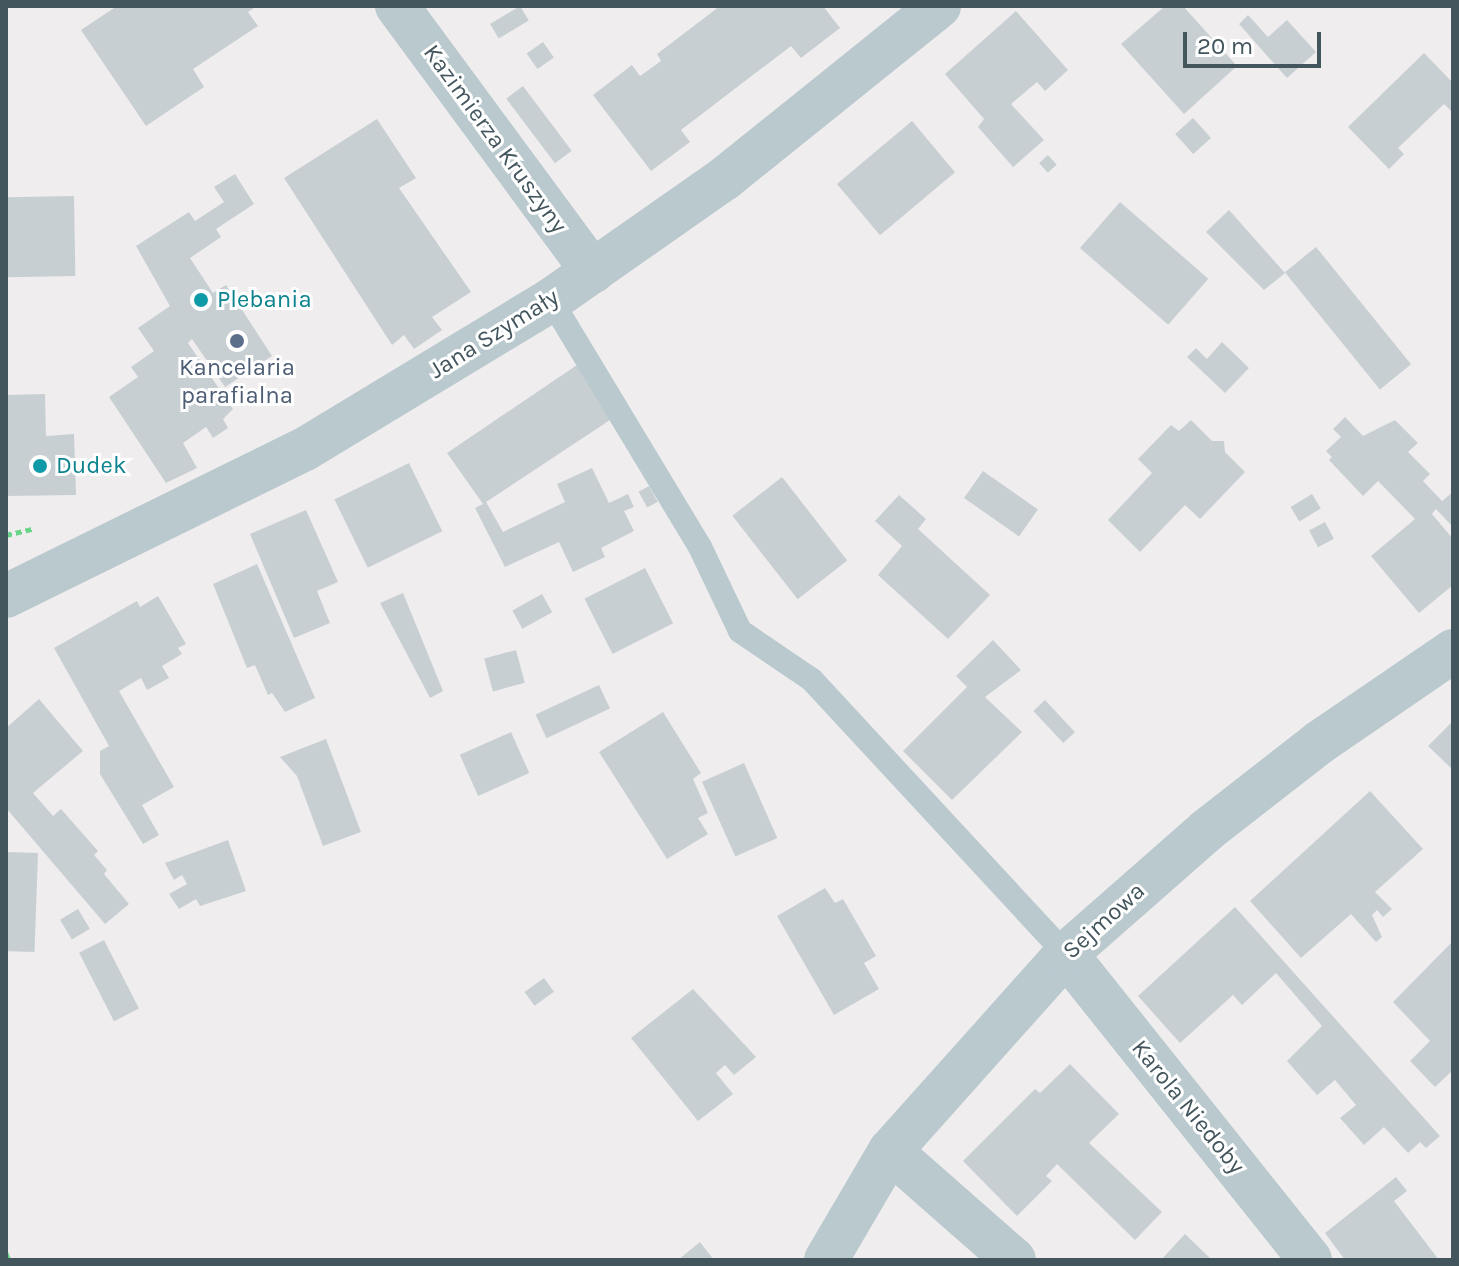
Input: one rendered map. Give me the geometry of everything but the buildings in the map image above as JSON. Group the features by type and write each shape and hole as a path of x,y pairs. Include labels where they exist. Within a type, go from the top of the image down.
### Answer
{"street":[{"name":"Kazimierza Kruszyny","path":"397,6 593,272"},
{"name":"Jana Szymały","path":"6,596 305,449 551,300 724,179 939,6"},
{"name":"Sejmowa","path":"826,1260 890,1151 1066,954 1207,830 1320,742 1453,651"},
{"name":"Karola Niedoby","path":"1066,954 1310,1260"},
{"path":"890,1151 1014,1260"}],"lane":[{"path":"551,300 700,547 740,631 812,680 1066,954"}],"path":[{"path":"6,1253 9,1260"}],"place":[{"name":"Plebania","path":"201,300"},
{"name":"Kancelaria parafialna","path":"237,341"},
{"name":"Dudek","path":"40,466"}]}
